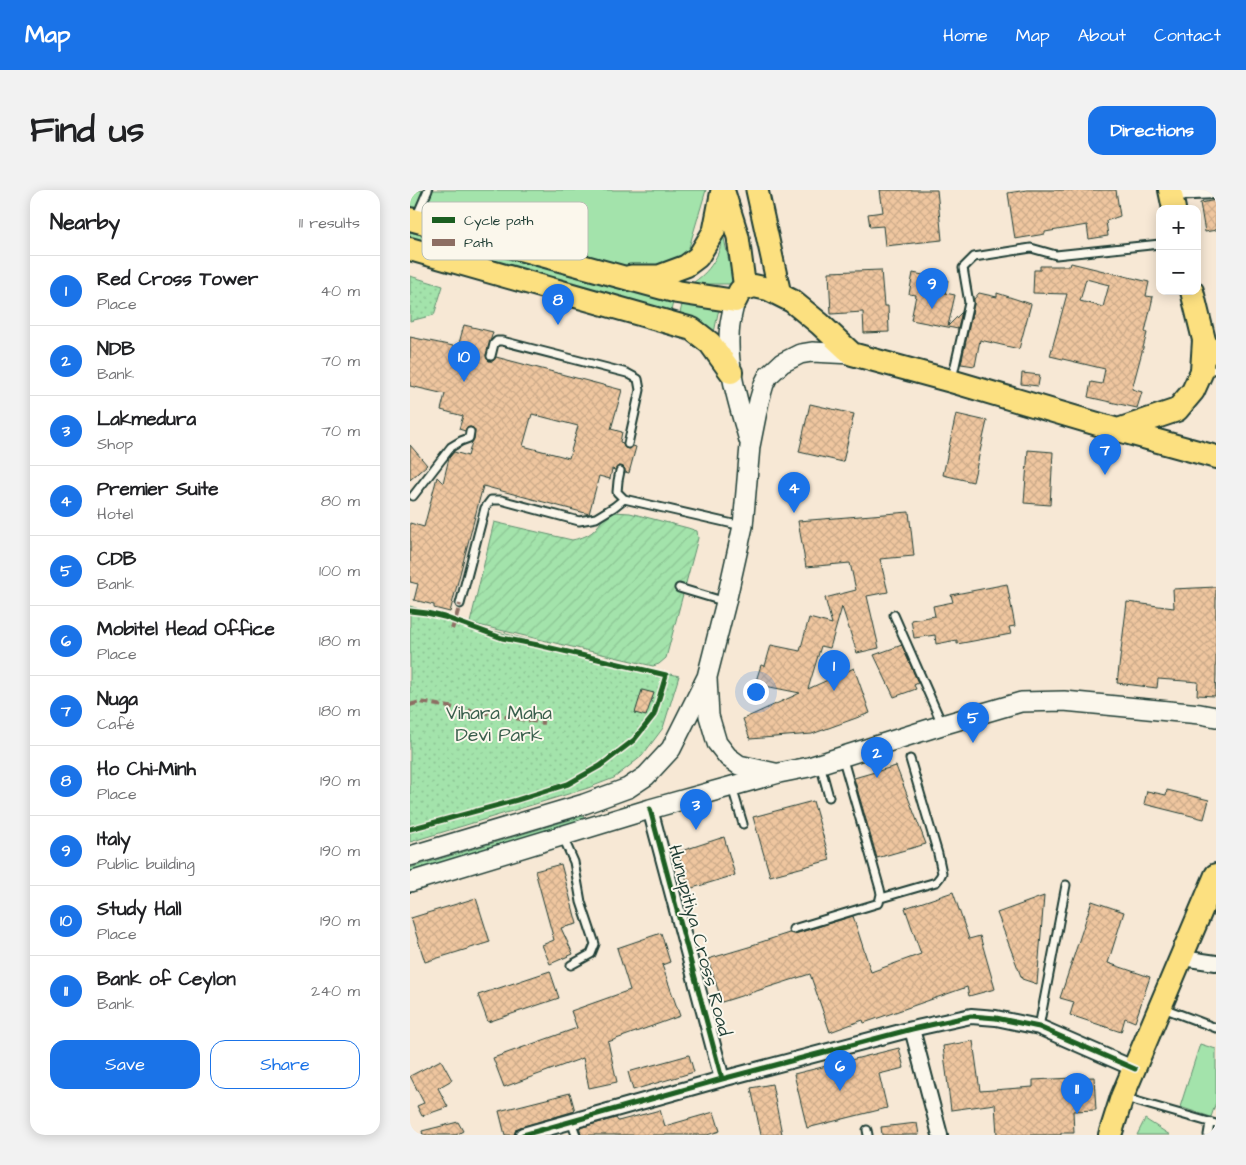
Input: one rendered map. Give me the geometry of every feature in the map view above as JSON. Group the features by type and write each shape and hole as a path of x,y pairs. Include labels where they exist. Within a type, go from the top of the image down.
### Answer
{"highway":[{"path":"449,260 692,329 710,344 731,372"},
{"path":"557,260 677,292 745,292 768,289 792,301 852,354 951,380 1216,457"},
{"path":"1193,295 1204,340 1216,372"},
{"path":"1118,430 1177,410 1193,391 1202,371 1204,340"},
{"path":"1110,1135 1122,1097 1216,875"}],"main road":[{"path":"619,277 659,276 686,266 698,257 714,231 723,190"},
{"path":"723,190 738,236 745,292"},
{"path":"750,446 731,372 729,339 730,324 745,292 751,231 752,190"},
{"path":"757,190 780,294"},
{"path":"410,856 584,804 628,788 646,776 671,748 707,677 726,602 742,526 750,446 761,391 768,376 774,370 782,363 800,354 812,352 852,354"},
{"path":"707,677 709,716 717,743 728,757 739,765 779,773"},
{"path":"410,882 650,809 820,763 942,724 1021,702 1064,701 1216,717"}],"street":[{"path":"1172,197 1216,190"},
{"name":"Hunupitiya Cross Road","path":"650,809 722,1079"},
{"path":"1182,958 1216,963"},
{"path":"523,1135 722,1079 912,1029 971,1016 996,1018 1039,1027 1135,1069"},
{"path":"912,1029 940,1135"}],"lane":[{"path":"412,220 428,190"},
{"path":"951,380 969,303 963,268 974,257 1031,248 1056,255 1156,244"},
{"path":"491,356 494,344 497,341 502,341 627,373 638,379 640,390 628,444"},
{"path":"413,496 451,447 461,440 469,438 470,432"},
{"path":"620,471 618,492 624,499 742,526"},
{"path":"460,604 485,508 491,500 501,500 579,521 596,518 624,499"},
{"path":"679,588 726,602"},
{"path":"894,615 942,724"},
{"path":"793,929 879,903 881,898 842,756"},
{"path":"881,898 936,882 942,873 910,759"},
{"path":"820,763 829,797"},
{"path":"732,786 743,824"},
{"path":"563,836 574,862 582,902 595,944 591,954 571,965"},
{"path":"1039,1027 1066,885"},
{"path":"1161,1007 1216,1028"},
{"path":"1122,1097 1213,1124 1208,1135"},
{"path":"571,1121 576,1135"}],"green space":[{"path":"410,190 706,190 688,251 655,271 610,265 588,259 588,202 422,202 422,213 410,210"},
{"path":"410,232 422,235 422,243 410,240"},
{"path":"723,234 734,284 691,284 704,274 713,263 722,242"},
{"path":"484,260 515,260 673,302 671,311"},
{"path":"410,276 443,286 434,315 410,321"},
{"path":"682,305 706,308 721,307 714,333 693,318 680,313"},
{"path":"614,512 630,513 697,531 698,538 666,658 659,664 653,666 470,623 494,522 572,540 583,537 595,530 605,516"},
{"name":"Vihara Maha Devi Park","path":"410,606 469,625 679,676 663,728 642,756 614,778 588,788 410,842"},
{"path":"583,816 584,822 410,874 410,868"},
{"path":"1200,1044 1216,1049 1216,1102 1211,1117 1180,1107"},
{"path":"1145,1119 1170,1135 1137,1135"}],"building":[{"path":"880,190 937,190 942,240 885,246 883,226 870,227 868,214 883,212"},
{"path":"1027,190 1116,190 1120,216 1106,221 1108,236 1089,239 1087,225 1015,239 1008,193"},
{"path":"1216,200 1216,230 1205,232 1200,203"},
{"path":"1071,263 1149,282 1146,296 1153,297 1145,332 1147,333 1132,389 1142,392 1137,408 1088,397 1091,382 1102,384 1105,369 1050,356 1067,294 1033,293 1034,270 1040,270 1040,266 1070,266","holes":["1086,279 1109,285 1103,307 1080,301"]},
{"path":"881,270 884,306 888,306 889,332 864,333 863,312 831,314 829,272"},
{"path":"913,273 948,280 945,293 955,295 948,326 962,312 958,329 911,320 916,295 909,294"},
{"path":"979,293 997,297 997,293 1031,304 1019,349 980,340 975,366 961,364 974,299"},
{"path":"464,325 493,332 486,355 489,361 493,361 496,357 622,390 611,429 622,432 620,442 623,443 625,448 636,447 629,473 619,466 615,470 612,469 610,479 599,476 589,514 483,486 450,612 434,608 434,605 414,600 418,584 410,582 410,523 424,527 437,477 443,483 449,458 454,452 468,456 475,431 470,427 466,428 465,431 459,429 463,416 441,410 445,394 410,386 410,337 458,347","holes":["532,414 578,426 569,458 523,446"]},
{"path":"1022,373 1040,375 1038,386 1021,384"},
{"path":"810,404 854,414 843,462 799,452"},
{"path":"956,414 987,421 973,482 943,475"},
{"path":"410,445 427,465 410,480"},
{"path":"1028,450 1053,452 1050,505 1024,503"},
{"path":"909,512 914,556 880,559 888,592 867,596 879,648 857,653 842,607 830,648 821,646 808,689 854,668 870,713 812,734 750,739 743,719 800,693 755,684 761,665 765,666 771,645 800,651 809,618 832,624 825,598 856,590 850,563 806,567 798,521"},
{"path":"1007,584 1015,626 1009,627 1011,634 957,644 957,640 936,644 935,635 914,638 911,620 935,616 933,606 953,602 951,595"},
{"path":"1216,587 1215,696 1197,695 1198,682 1158,679 1157,688 1117,683 1127,602 1174,608 1173,589"},
{"path":"902,645 918,683 914,685 916,689 894,697 874,655"},
{"path":"642,690 654,693 646,716 635,713"},
{"path":"896,766 926,844 877,858 854,778"},
{"path":"1167,790 1209,800 1204,819 1144,804 1147,791 1166,795"},
{"path":"813,801 830,860 770,876 753,817"},
{"path":"724,837 735,875 689,889 678,852"},
{"path":"561,864 577,924 561,928 573,954 550,964 542,945 554,940 535,871"},
{"path":"953,892 969,939 980,936 995,989 969,996 967,987 864,1023 863,1020 830,1032 810,974 722,1002 708,959 789,933 795,934 853,916 871,972 921,954 905,908"},
{"path":"1044,896 1037,984 1022,979 997,913"},
{"path":"476,898 490,942 425,962 411,918"},
{"path":"1092,901 1124,912 1108,963 1150,977 1135,1022 1125,1018 1121,1032 1070,1015 1074,1002 1060,998"},
{"path":"661,933 670,962 662,965 680,1016 608,1042 617,1082 589,1088 583,1058 504,1087 493,1058 577,1028 571,1011 630,990 617,948"},
{"path":"550,971 559,998 488,1022 478,995"},
{"path":"973,1041 980,1091 1033,1087 1033,1080 1094,1077 1096,1110 1073,1111 1074,1133 1061,1133 1061,1135 997,1135 995,1104 951,1110 943,1046"},
{"path":"899,1048 904,1068 879,1074 887,1108 807,1128 794,1074"},
{"path":"689,1055 694,1072 633,1090 628,1072"},
{"path":"441,1060 452,1080 438,1088 448,1107 422,1116 417,1106 424,1103 410,1076"},
{"path":"772,1084 782,1134 761,1135 751,1088"},
{"path":"570,1093 575,1111 521,1127 516,1129 514,1135 505,1135 499,1111"},
{"path":"660,1110 665,1126 714,1112 720,1131 707,1135 581,1135 579,1128 616,1118 618,1121"},
{"path":"458,1122 463,1131 456,1135 423,1135 422,1131"},
{"path":"917,1123 919,1135 882,1135 881,1127"}],"marked path":[{"path":"452,629 460,604"},
{"path":"410,705 420,702 544,723"}],"cycle path":[{"path":"410,611 444,617 502,638 666,675 654,715 634,740 600,766 568,784 410,829"},
{"path":"650,809 722,1079"},
{"path":"523,1135 722,1079 912,1029 971,1016 996,1018 1039,1027 1135,1069"}],"place":[{"name":"Italy","path":"932,309"},
{"name":"Ho Chi-Minh","path":"558,325"},
{"name":"Study Hall","path":"464,382"},
{"name":"Nuga","path":"1105,475"},
{"name":"Premier Suite","path":"794,513"},
{"name":"Red Cross Tower","path":"834,691"},
{"name":"CDB","path":"973,743"},
{"name":"NDB","path":"877,778"},
{"name":"Lakmedura","path":"696,830"},
{"name":"Mobitel Head Office","path":"840,1091"},
{"name":"Bank of Ceylon","path":"1077,1114"}]}
